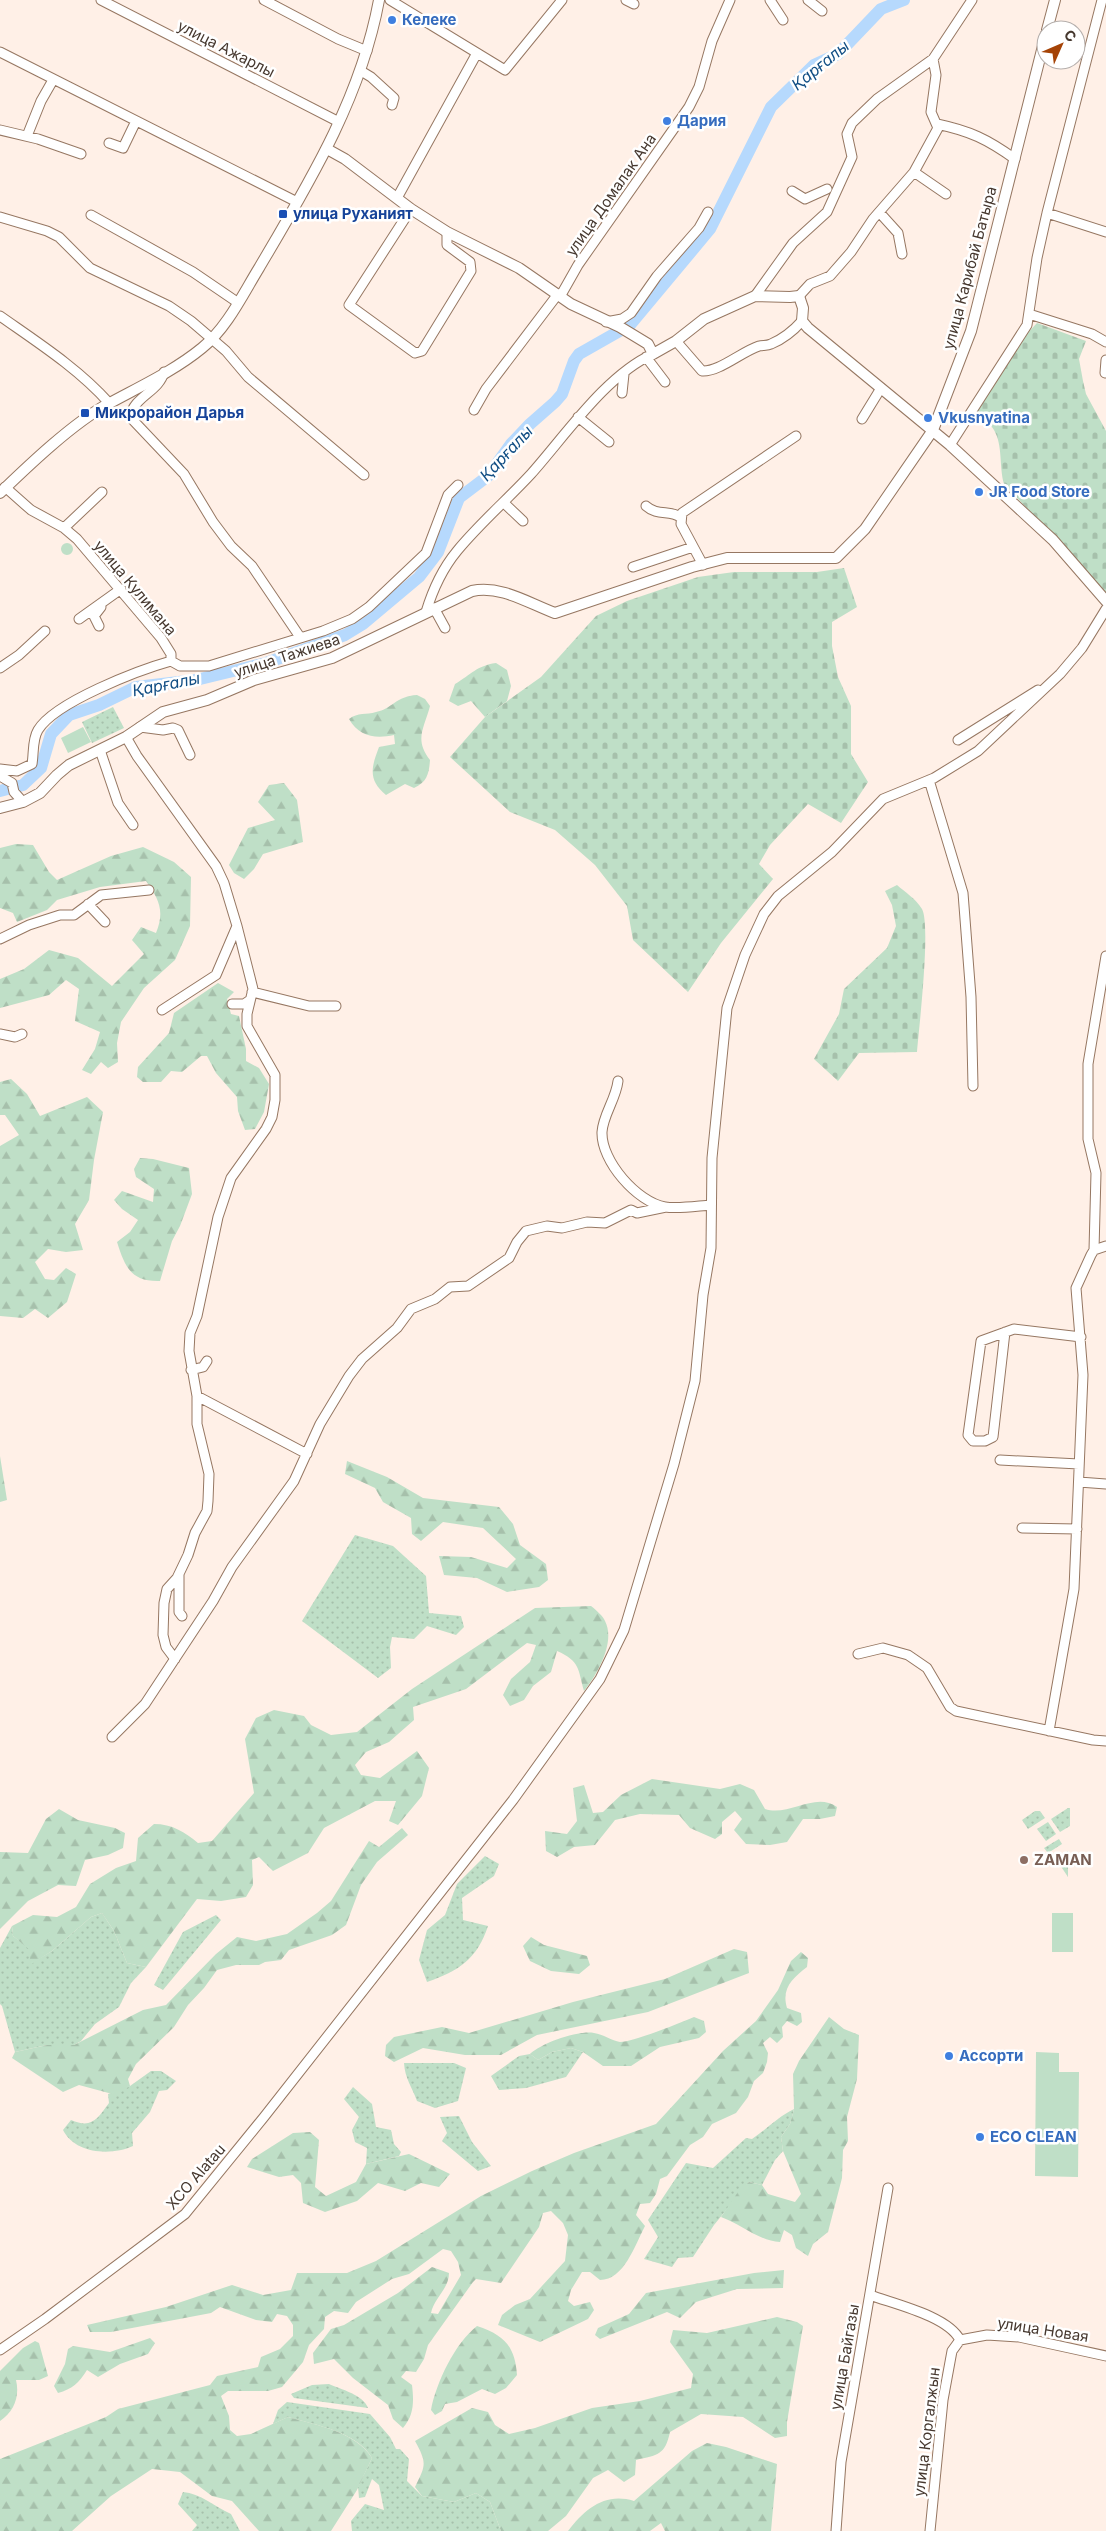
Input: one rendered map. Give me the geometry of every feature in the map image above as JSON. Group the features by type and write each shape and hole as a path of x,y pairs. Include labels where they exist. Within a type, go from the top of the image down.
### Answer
{"street":[{"name":"улица Ажарлы","path":"101,0 339,122"},
{"path":"264,0 338,39 367,51"},
{"path":"3,490 75,428 109,403 122,398 201,349 213,339 297,202 326,149 361,71 379,0"},
{"path":"390,0 505,70 562,0"},
{"name":"улица Домалак Ана","path":"474,410 486,390 560,294 578,265 689,107 699,87 712,41 730,0"},
{"path":"770,0 783,20"},
{"path":"808,0 822,11"},
{"path":"792,191 806,199 828,190 852,157 847,134 852,123 877,99 933,59 972,0"},
{"path":"1049,20 1054,0"},
{"path":"950,445 1026,325 1047,214 1102,0"},
{"path":"0,52 297,202"},
{"path":"397,198 478,53"},
{"path":"445,628 430,610 429,600 456,552 504,504 578,417 624,374 649,355 676,341 704,319 755,296 790,298 798,296 810,284 830,276 851,252 879,212 914,172 934,138 937,124 930,112 936,75 933,59"},
{"name":"улица Карибай Батыра","path":"430,610 472,590 486,588 501,591 555,613 703,564 728,558 836,558 865,530 933,430 971,331 1037,70"},
{"path":"361,71 371,77 394,98 392,105"},
{"path":"27,136 40,101 53,80"},
{"path":"109,143 123,148 136,121"},
{"path":"937,124 962,128 983,138 1015,159"},
{"path":"0,130 27,136 82,154"},
{"path":"326,149 350,162 411,209 447,232 519,268 560,294 571,304 648,344 649,355 665,382"},
{"path":"914,172 946,194"},
{"path":"755,296 793,243 827,212 828,190"},
{"path":"411,209 349,305 415,352 422,351 471,271 470,262 448,245 447,232"},
{"path":"606,322 622,319 631,313 657,276 699,228 708,212"},
{"path":"879,212 898,233 902,254"},
{"path":"1047,214 1106,232"},
{"path":"91,215 193,272 237,302"},
{"path":"0,217 47,231 59,237 90,268 169,306 213,339 248,377 364,475"},
{"path":"676,341 702,372 709,372 759,346 770,345 795,329 802,321 803,308 798,296"},
{"path":"1029,314 1092,334 1106,342"},
{"path":"0,316 59,359 100,393 109,403"},
{"path":"802,321 820,340 882,388 950,445 1053,540 1106,601"},
{"path":"1105,373 1106,360"},
{"path":"164,372 162,382 135,404 130,417 184,474 217,527 232,546 252,566 300,637"},
{"path":"622,393 624,374"},
{"path":"862,419 882,388"},
{"path":"578,417 609,442"},
{"path":"703,564 680,524 682,513 796,436"},
{"path":"0,769 17,771 32,764 34,742 39,730 55,712 74,700 145,669 172,661 180,666 209,666 245,657 352,620 369,607 426,553 448,495 458,485"},
{"name":"улица Кулимана","path":"3,490 31,510 64,528 121,589 161,638 171,654 172,661"},
{"path":"64,528 102,492"},
{"path":"504,504 523,521"},
{"path":"646,506 655,512 674,513 680,517"},
{"path":"633,566 693,547"},
{"path":"100,626 94,616 121,589"},
{"path":"79,619 112,597"},
{"path":"958,740 1051,682 1082,648 1106,609"},
{"name":"улица Тажиева","path":"0,808 23,802 40,793 69,765 126,737 163,712 207,700 254,680 332,658 385,635 430,610"},
{"path":"0,668 19,655 45,631"},
{"name":"XCO Alatau","path":"0,2350 43,2321 185,2214 306,2064 513,1800 591,1692 624,1630 674,1464 695,1381 703,1295 711,1248 712,1158 727,1008 745,955 764,914 778,896 832,852 883,799 929,780 978,751 1051,682"},
{"path":"140,727 163,730 174,728 178,730 190,755"},
{"path":"126,737 137,756 216,866 224,883 253,989 247,1026 270,1062 275,1075 273,1108 266,1129 231,1178 225,1192 197,1316 190,1333 189,1351 197,1396 198,1424 209,1474 208,1501 207,1511 195,1533 188,1555 179,1574 167,1589 162,1619 166,1647 175,1659"},
{"path":"100,750 118,803 133,825"},
{"path":"0,776 13,788 23,802"},
{"path":"929,780 963,893 971,998 973,1086"},
{"path":"0,939 37,922 60,915 74,914 96,897 108,893 132,894 149,890"},
{"path":"88,904 105,922"},
{"path":"162,1010 216,975 237,926"},
{"path":"1049,1731 1074,1590 1083,1375 1076,1288 1094,1250 1096,1173 1088,1139 1088,1064 1106,956"},
{"path":"232,1004 244,1004 251,996 272,995 309,1006 336,1006"},
{"path":"0,1034 14,1037 22,1034"},
{"path":"618,1082 616,1095 602,1132 605,1152 615,1170 637,1192 653,1202 666,1207"},
{"path":"112,1737 145,1704 213,1601 232,1567 294,1481 320,1424 349,1376 362,1360 397,1328 411,1310 435,1299 450,1288 468,1286 509,1258 517,1242 526,1231 547,1226 562,1228 587,1222 605,1223 631,1210 637,1213 666,1207 711,1205"},
{"path":"1094,1250 1106,1246"},
{"path":"1005,1332 993,1437 985,1441 973,1440 968,1435 981,1341 1005,1332 1014,1329 1080,1337"},
{"path":"192,1370 203,1367 207,1362"},
{"path":"197,1396 307,1454"},
{"path":"1000,1460 1079,1464"},
{"path":"1079,1482 1106,1484"},
{"path":"1022,1528 1077,1529"},
{"path":"179,1574 179,1612 182,1616"},
{"path":"858,1654 882,1648 908,1655 927,1668 950,1707 956,1711 1106,1741"},
{"name":"улица Байгазы","path":"836,2531 841,2462 888,2188"},
{"path":"870,2295 937,2320 956,2331 960,2340"},
{"name":"улица Новая","path":"960,2340 987,2335 1019,2337 1106,2356"},
{"name":"улица Коргалжын","path":"930,2531 943,2400 952,2351 960,2340"}],"green space":[{"path":"1037,323 1086,341 1079,359 1083,381 1086,394 1106,431 1106,593 1004,484 997,436 991,426 976,415 981,401 1020,341"},
{"path":"65,543 69,543 73,549 69,555 65,555 61,551 61,547"},
{"path":"844,568 857,607 832,622 832,646 838,677 851,706 851,754 868,782 841,823 808,804 770,845 759,864 773,879 721,943 688,992 633,940 627,906 595,865 555,830 510,812 450,757 485,717 541,677 596,616 627,601 698,577 734,572 817,572"},
{"path":"496,663 507,670 511,686 507,701 485,717 471,701 458,706 449,701 455,684 479,668"},
{"path":"417,695 425,699 430,706 421,740 425,753 430,760 428,773 425,780 414,788 405,784 386,795 376,784 373,767 379,747 395,744 394,735 381,737 368,735 358,730 349,719 359,714 381,710 399,700"},
{"path":"113,707 124,728 92,743 82,722"},
{"path":"83,727 91,742 68,753 61,738"},
{"path":"284,783 297,800 303,842 263,854 254,869 244,879 234,873 229,865 248,828 275,820 258,802 269,785"},
{"path":"16,844 33,845 49,872 57,880 111,856 143,847 174,862 191,877 190,926 175,960 144,988 121,1022 117,1043 118,1062 108,1068 101,1062 91,1074 82,1070 95,1049 100,1032 75,1021 79,989 66,980 49,995 0,1008 0,979 24,969 49,950 78,958 112,986 144,954 132,940 141,927 156,933 160,918 157,900 146,881 100,887 57,900 47,910 17,922 13,913 0,908 0,848"},
{"path":"897,885 920,905 924,919 925,955 917,1052 859,1053 838,1081 814,1059 839,1014 844,989 887,948 896,926 892,905 885,891"},
{"path":"218,983 234,992 227,999 231,1014 239,1016 246,1049 246,1061 259,1068 269,1084 264,1112 255,1129 245,1130 238,1111 237,1097 216,1073 207,1056 201,1056 182,1072 171,1071 161,1082 143,1082 137,1077 138,1067 169,1033 174,1013"},
{"path":"11,1079 27,1094 40,1116 87,1097 103,1112 89,1200 75,1224 83,1250 66,1252 48,1249 35,1262 45,1279 54,1280 66,1268 76,1274 67,1302 48,1318 35,1309 23,1318 0,1316 0,1146 19,1135 5,1115 0,1115 0,1082"},
{"path":"140,1158 153,1159 189,1168 192,1194 172,1241 160,1281 150,1281 136,1276 126,1266 117,1242 130,1232 138,1220 122,1209 114,1200 122,1191 153,1202 154,1189 136,1177 134,1169"},
{"path":"0,1456 7,1500 0,1502"},
{"path":"347,1461 387,1477 423,1498 499,1507 513,1524 520,1545 546,1564 548,1580 539,1587 507,1592 477,1578 444,1575 439,1556 471,1557 507,1568 516,1559 483,1528 443,1522 421,1541 412,1534 411,1518 383,1502 375,1488 345,1474"},
{"path":"355,1535 393,1546 426,1576 429,1613 461,1616 464,1627 456,1635 427,1626 414,1639 392,1637 390,1647 391,1668 378,1678 302,1621"},
{"path":"591,1606 604,1619 608,1629 608,1639 604,1658 584,1691 577,1666 570,1658 557,1651 551,1672 533,1686 524,1700 510,1706 503,1695 511,1679 530,1662 536,1645 527,1643 466,1689 413,1707 414,1720 389,1742 366,1752 355,1765 361,1775 380,1778 417,1751 429,1768 422,1796 398,1825 389,1821 396,1801 375,1801 324,1828 308,1853 273,1871 259,1857 252,1860 253,1885 246,1897 221,1901 197,1899 146,1967 127,1963 114,1931 102,1913 91,1917 52,1951 30,1965 30,1950 13,1936 12,1926 33,1915 57,1917 76,1907 90,1884 116,1868 136,1861 138,1838 154,1824 167,1825 178,1829 198,1843 212,1841 254,1793 245,1739 256,1718 274,1710 304,1716 311,1725 331,1735 357,1732 412,1689 535,1608"},
{"path":"652,1779 720,1789 740,1784 754,1790 765,1809 774,1811 820,1802 829,1803 837,1807 835,1816 820,1819 803,1819 787,1842 770,1845 746,1844 734,1830 742,1819 735,1811 722,1822 722,1834 715,1839 690,1828 679,1815 640,1814 615,1820 595,1845 574,1847 557,1857 546,1851 545,1831 567,1834 577,1821 573,1788 584,1785 593,1813 603,1812 621,1795"},
{"path":"1070,1808 1070,1826 1060,1832 1051,1819"},
{"path":"59,1809 78,1820 115,1828 125,1833 123,1848 108,1855 85,1860 76,1886 58,1885 28,1901 0,1929 0,1852 28,1853 46,1819"},
{"path":"1035,1811 1040,1811 1045,1818 1028,1829 1022,1820"},
{"path":"1048,1822 1056,1834 1046,1841 1037,1829"},
{"path":"402,1828 408,1835 377,1862 361,1885 346,1925 332,1935 289,1950 281,1960 265,1962 259,1965 236,1965 217,1970 188,2005 174,2027 136,2064 128,2079 130,2086 116,2095 79,2085 63,2092 12,2058 15,2052 47,2045 74,2045 143,2010 166,2005 216,1954 237,1937 256,1941 287,1934 331,1901 369,1841 379,1847"},
{"path":"1059,1839 1062,1844 1048,1853 1044,1848"},
{"path":"1068,1851 1068,1877 1056,1859"},
{"path":"485,1856 499,1864 494,1876 462,1898 463,1920 488,1926 484,1937 465,1962 448,1973 427,1982 419,1960 427,1930 445,1915 457,1884"},
{"path":"102,1913 114,1931 127,1963 146,1967 131,1983 119,2007 95,2024 81,2041 74,2045 47,2045 15,2052 0,2004 0,1948 12,1926 13,1936 30,1949 30,1964 52,1951 91,1917"},
{"path":"1052,1913 1073,1913 1073,1952 1052,1952"},
{"path":"216,1915 221,1920 163,1990 154,1985 183,1932"},
{"path":"531,1937 544,1945 587,1956 590,1965 579,1974 551,1971 530,1961 523,1946"},
{"path":"734,1949 747,1952 749,1973 648,2012 537,2035 501,2055 465,2055 423,2048 394,2062 385,2056 386,2045 394,2037 442,2027 469,2033 573,2002 665,1979"},
{"path":"801,1952 808,1958 807,1967 790,1984 787,1989 786,2001 787,2008 801,2013 802,2022 797,2026 787,2021 782,2027 783,2037 777,2043 770,2037 763,2043 768,2053 763,2073 754,2081 748,2097 736,2113 712,2124 703,2137 690,2145 667,2176 660,2179 656,2194 650,2203 640,2204 636,2215 645,2226 622,2268 616,2274 600,2280 590,2272 582,2272 571,2290 568,2301 574,2306 590,2302 594,2310 588,2319 540,2342 498,2325 502,2315 515,2305 530,2299 565,2261 568,2235 563,2223 551,2211 543,2213 539,2227 501,2283 476,2279 428,2345 424,2359 416,2372 406,2371 401,2377 412,2385 413,2397 411,2413 403,2428 393,2419 388,2405 353,2378 334,2359 314,2364 313,2353 331,2329 344,2325 398,2293 432,2267 449,2273 447,2284 431,2313 438,2314 461,2275 458,2262 451,2251 443,2249 409,2274 392,2279 356,2302 348,2313 334,2311 325,2317 324,2329 309,2345 303,2362 282,2387 268,2391 228,2391 221,2396 229,2416 230,2430 237,2436 251,2434 288,2417 335,2431 365,2449 372,2458 357,2490 331,2531 259,2531 232,2501 212,2496 180,2472 152,2469 111,2496 72,2531 0,2531 0,2459 106,2417 118,2409 210,2385 217,2376 258,2367 261,2357 280,2349 293,2336 293,2325 287,2316 277,2314 272,2322 256,2320 220,2307 211,2313 111,2332 90,2332 87,2325 166,2307 232,2285 263,2295 291,2290 297,2273 347,2273 376,2261 481,2196 532,2171 574,2153 656,2124 723,2051 756,2021 778,1990 791,1961"},
{"path":"694,2017 704,2021 706,2032 699,2038 660,2047 631,2066 603,2066 583,2052 571,2048 552,2052 538,2060 530,2054 543,2046 570,2035 594,2033 620,2042 657,2032"},
{"path":"829,2017 844,2029 859,2035 857,2079 847,2117 848,2141 843,2150 842,2178 828,2232 813,2244 808,2256 796,2248 792,2235 784,2230 780,2242 772,2241 721,2217 738,2192 749,2182 762,2185 768,2194 795,2202 801,2194 783,2151 781,2137 790,2124 794,2109 793,2074 799,2061"},
{"path":"571,2048 583,2052 566,2077 526,2088 499,2090 491,2076 519,2056 530,2054 538,2060 552,2052"},
{"path":"1036,2052 1059,2053 1059,2072 1079,2072 1078,2177 1035,2176"},
{"path":"404,2063 454,2063 466,2068 458,2101 435,2108 417,2101 407,2078"},
{"path":"151,2071 161,2071 176,2081 167,2090 159,2091 150,2112 132,2133 133,2146 114,2151 94,2151 76,2144 63,2130 71,2120 78,2123 93,2121 109,2103 108,2094 130,2086"},
{"path":"353,2087 372,2104 376,2127 391,2130 394,2144 401,2152 399,2156 366,2164 367,2148 355,2142 352,2130 359,2117 344,2099"},
{"path":"794,2109 790,2124 781,2137 783,2151 775,2160 762,2185 749,2182 714,2225 693,2257 678,2258 672,2267 644,2259 658,2237 648,2220 686,2163 713,2168 746,2138 752,2139 783,2115"},
{"path":"459,2116 472,2142 491,2166 478,2171 442,2141 447,2133 440,2117"},
{"path":"310,2132 319,2140 315,2187 326,2196 356,2182 366,2164 409,2154 450,2174 439,2187 421,2183 405,2191 378,2183 357,2201 325,2212 303,2203 301,2183 293,2175 279,2177 247,2167 252,2159 293,2133"},
{"path":"784,2270 783,2288 737,2289 696,2302 680,2318 667,2312 600,2339 595,2335 598,2328 629,2314 646,2293 754,2273"},
{"path":"777,2317 797,2322 803,2326 787,2422 787,2436 775,2438 743,2417 701,2414 670,2432 666,2445 659,2453 636,2460 635,2475 624,2482 608,2470 593,2478 566,2516 548,2531 501,2531 490,2502 476,2493 454,2502 422,2496 415,2487 424,2464 422,2454 415,2441 472,2408 488,2412 495,2425 509,2434 535,2428 592,2408 640,2401 691,2388 693,2374 670,2342 673,2330 707,2333"},
{"path":"477,2326 494,2333 511,2349 517,2375 506,2388 495,2394 482,2389 457,2402 445,2404 442,2411 435,2415 431,2410 442,2376 461,2342"},
{"path":"150,2338 155,2343 148,2354 120,2364 98,2377 87,2370 75,2385 58,2393 54,2386 65,2364 68,2349 73,2346 110,2352"},
{"path":"35,2341 39,2343 48,2376 39,2380 16,2380 17,2392 15,2403 9,2413 0,2421 0,2371 23,2348"},
{"path":"329,2384 362,2399 368,2408 294,2398 291,2394 312,2385"},
{"path":"287,2402 370,2414 390,2437 396,2449 400,2449 409,2459 407,2481 422,2496 454,2502 476,2493 490,2502 501,2531 352,2531 351,2521 365,2504 384,2510 379,2485 372,2479 365,2497 359,2498 358,2487 372,2458 356,2442 335,2431 288,2417 273,2424 278,2410"},
{"path":"707,2443 726,2447 777,2464 771,2531 665,2531 661,2523 650,2531 568,2531 581,2516 596,2504 614,2499 634,2501 692,2451"},
{"path":"183,2492 201,2498 231,2514 240,2531 192,2531 197,2525 178,2504"}],"waterway":[{"name":"Қарғалы","path":"0,791 23,785 41,768 51,734 69,715 99,705 136,687 196,680 266,663 345,635 363,624 419,577 438,552 459,498 488,476 511,444 562,394 574,361 579,354 630,325 710,229 771,107 814,65 838,54 881,9 904,0"}],"place":[{"name":"Келеке","path":"392,20"},
{"name":"Дария","path":"667,121"},
{"name":"улица Руханият","path":"283,214"},
{"name":"Микрорайон Дарья","path":"85,413"},
{"name":"Vkusnyatina","path":"928,418"},
{"name":"JR Food Store","path":"979,492"},
{"name":"ZAMAN","path":"1024,1860"},
{"name":"Ассорти","path":"949,2056"},
{"name":"ECO CLEAN","path":"980,2137"}]}
